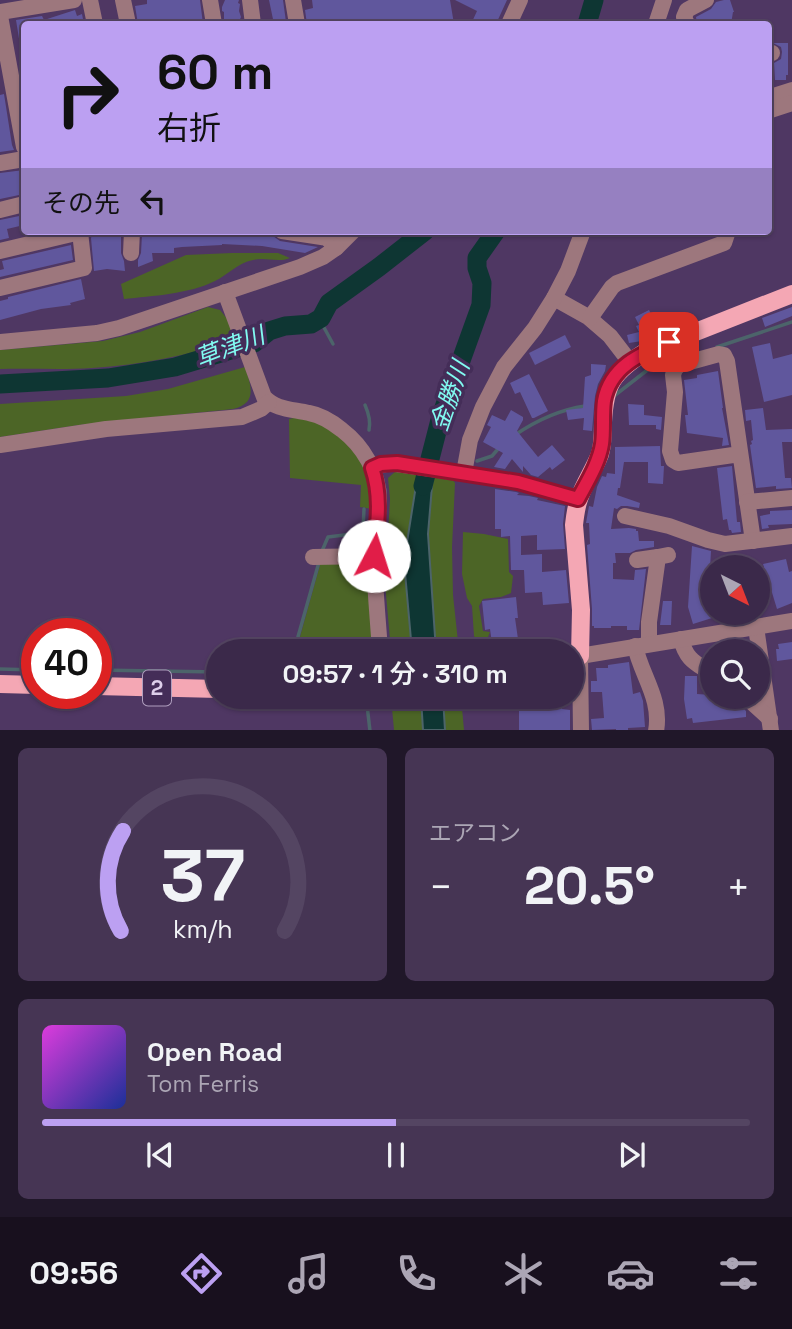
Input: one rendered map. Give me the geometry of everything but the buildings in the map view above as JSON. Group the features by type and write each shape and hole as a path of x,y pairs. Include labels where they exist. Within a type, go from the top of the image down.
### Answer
{"main road":[{"path":"577,639 580,610 574,525 578,499 600,454 607,390 618,372 645,352 792,294"},
{"path":"0,684 21,685"},
{"name":"2","path":"112,686 206,689"}],"street":[{"path":"21,130 0,14 74,0"},
{"path":"90,0 95,21"},
{"path":"122,0 127,21"},
{"path":"210,0 214,21"},
{"path":"250,0 253,21"},
{"path":"293,0 296,21"},
{"path":"510,21 520,0"},
{"path":"657,21 664,0"},
{"path":"686,21 684,17 687,10 706,0"},
{"path":"772,96 792,90"},
{"path":"772,110 792,103"},
{"path":"0,163 21,160"},
{"path":"0,210 21,205"},
{"path":"0,251 66,235"},
{"path":"0,288 84,268 82,235"},
{"path":"131,253 132,235"},
{"path":"1,342 97,333 140,322 300,267 323,257 330,239 306,235"},
{"path":"461,473 483,407 504,367 535,328 554,298 582,235"},
{"path":"590,318 617,283 724,243 727,235"},
{"path":"225,292 264,397 282,408 311,413 330,421 349,435 372,468 378,485 379,499 374,556 379,639"},
{"path":"554,298 590,318 610,336 629,362"},
{"path":"740,454 678,463 673,460 670,451 675,392 673,374 679,365 719,354 724,355 727,361 747,502 752,541"},
{"path":"0,445 106,429 242,417 261,409 269,402"},
{"path":"372,468 381,464 397,463 518,482 578,499"},
{"path":"747,502 792,499"},
{"path":"625,516 669,526 725,544 792,536"},
{"path":"313,557 374,556"},
{"path":"636,560 663,556 638,662 656,705 656,730"},
{"path":"584,655 792,621"},
{"path":"756,627 771,725"},
{"path":"681,639 684,651 700,666"},
{"path":"580,709 581,730"},
{"path":"757,709 771,725"}],"green space":[{"path":"278,253 290,258 253,260 194,289 124,299 121,284 186,255"},
{"path":"208,307 220,310 228,320 235,340 147,362 81,369 0,369 0,350 103,341 140,332"},
{"path":"245,367 251,393 246,403 233,409 79,425 0,437 0,404 126,396 168,389"},
{"path":"298,417 320,423 336,432 359,458 371,483 372,509 360,507 361,485 290,478 289,419"},
{"path":"396,471 418,473 404,561 411,639 390,639 385,583 390,499 388,478"},
{"path":"433,474 452,479 455,483 452,547 458,639 435,639 428,534"},
{"path":"463,532 508,539 509,572 513,576 511,593 483,599 479,606 483,631 490,632 488,639 476,639 474,636 472,606 467,598 462,574"},
{"path":"321,561 368,564 372,639 299,639"},
{"path":"392,709 422,709 423,730 394,730"},
{"path":"444,709 462,709 464,730 445,730"}],"shaded area":[{"path":"418,473 433,474 428,534 435,639 411,639 404,561"},
{"path":"422,709 444,709 445,730 423,730"}],"waterway":[{"name":"草津川","path":"588,21 594,0"},
{"name":"草津川","path":"0,384 108,378 175,367 254,343 269,331 285,326 311,324 321,318 329,303 420,235"},
{"name":"金勝川","path":"423,486 441,416 481,305 482,283 477,258 493,235"},
{"path":"321,318 333,344"},
{"path":"717,347 792,322"},
{"path":"614,396 650,368 676,360"},
{"path":"365,405 369,430"},
{"path":"515,435 548,416 585,406"},
{"path":"477,461 492,456 498,449"},
{"path":"322,551 328,537 360,533 363,529 364,509"},
{"path":"297,639 319,562"},
{"path":"0,669 21,670"},
{"path":"112,670 206,672"},
{"path":"367,709 370,730"}],"route":[{"path":"374,556 379,499 378,485 372,468 381,464 397,463 518,482 578,499 600,454 604,403 610,383 629,362 669,342"}]}
